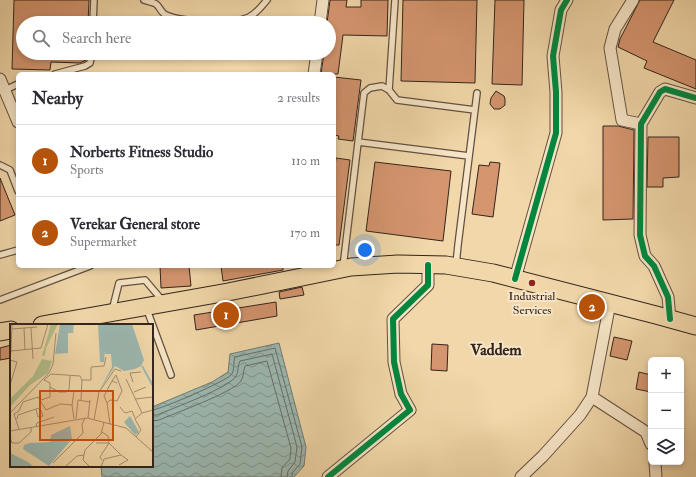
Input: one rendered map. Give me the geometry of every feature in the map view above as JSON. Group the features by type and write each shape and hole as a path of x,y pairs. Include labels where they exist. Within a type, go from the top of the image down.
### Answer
{"main road":[{"path":"48,324 165,304 321,270 398,264 456,267 493,273 696,326"},
{"path":"0,332 10,330"}],"street":[{"path":"321,16 323,0"},
{"path":"515,278 556,133 556,92 553,56 560,10 567,0"},
{"path":"633,0 615,29 610,48 622,120 641,124"},
{"path":"314,72 316,60"},
{"path":"0,79 16,117"},
{"path":"670,319 668,297 654,266 645,256 640,235 641,124 660,92 665,89 696,98"},
{"path":"328,477 410,410 401,394 394,362 393,319 428,285 428,265"},
{"path":"521,477 543,456 580,415 592,396 610,303"},
{"path":"592,396 646,432 648,437"},
{"path":"655,465 656,477"}],"lane":[{"path":"93,16 94,0"},
{"path":"144,0 157,5 163,14 168,16"},
{"path":"251,16 258,12 267,0"},
{"path":"389,90 396,0"},
{"path":"62,72 85,66 90,63 91,60"},
{"path":"5,90 16,85"},
{"path":"343,269 364,93 370,88 382,86 389,90 397,100 475,110"},
{"path":"456,267 477,93"},
{"path":"358,142 469,156"},
{"path":"0,165 10,170 16,186"},
{"path":"0,255 16,251"},
{"path":"0,300 76,268"},
{"path":"111,314 119,283 145,280 165,304"},
{"path":"146,307 152,324"},
{"path":"153,327 170,375"}],"water":[{"path":"279,343 306,447 304,466 294,477 102,477 101,467 153,467 153,407 212,382 228,372 230,354"}],"building":[{"path":"14,0 89,0 88,16 16,16 16,60 86,60 80,63 51,62 50,70 12,69"},
{"path":"330,0 347,0 346,7 361,7 361,0 388,0 387,36 343,35 338,74 336,74 336,72 321,72 323,60 336,60 336,16 328,16"},
{"path":"403,0 477,0 475,83 401,81"},
{"path":"495,0 524,0 522,85 492,84"},
{"path":"640,0 674,0 653,42 696,60 696,89 644,68 647,61 618,47 620,39"},
{"path":"336,77 361,80 353,141 338,139 339,136 336,135"},
{"path":"496,91 504,96 505,99 505,105 500,109 494,109 490,104 491,98"},
{"path":"603,126 618,126 634,130 633,219 603,220"},
{"path":"648,137 679,137 679,177 663,178 663,187 647,187"},
{"path":"336,158 350,160 339,245 336,245"},
{"path":"375,162 451,171 443,241 366,231"},
{"path":"490,162 500,163 493,217 472,214 479,165 489,166"},
{"path":"0,178 15,215 0,221"},
{"path":"160,268 189,268 191,286 161,288"},
{"path":"221,268 283,268 283,270 223,281"},
{"path":"302,287 304,295 280,299 279,292"},
{"path":"276,302 277,316 196,330 194,315"},
{"path":"614,337 632,341 627,360 610,356"},
{"path":"432,344 448,345 447,371 431,370"},
{"path":"10,345 10,358 0,360 0,348"},
{"path":"639,372 648,374 648,391 636,389"}],"cycle path":[{"path":"515,279 556,133 556,92 553,56 561,10 567,0"},
{"path":"670,319 668,297 654,266 645,256 640,235 641,124 660,92 665,89 696,98"},
{"path":"328,477 410,410 401,394 394,362 393,319 428,285 428,265"}],"place":[{"name":"Industrial Services","path":"532,283"},
{"name":"Verekar General store","path":"592,307"},
{"name":"Norberts Fitness Studio","path":"226,315"}],"district":[{"name":"Vaddem","path":"496,349"}]}
